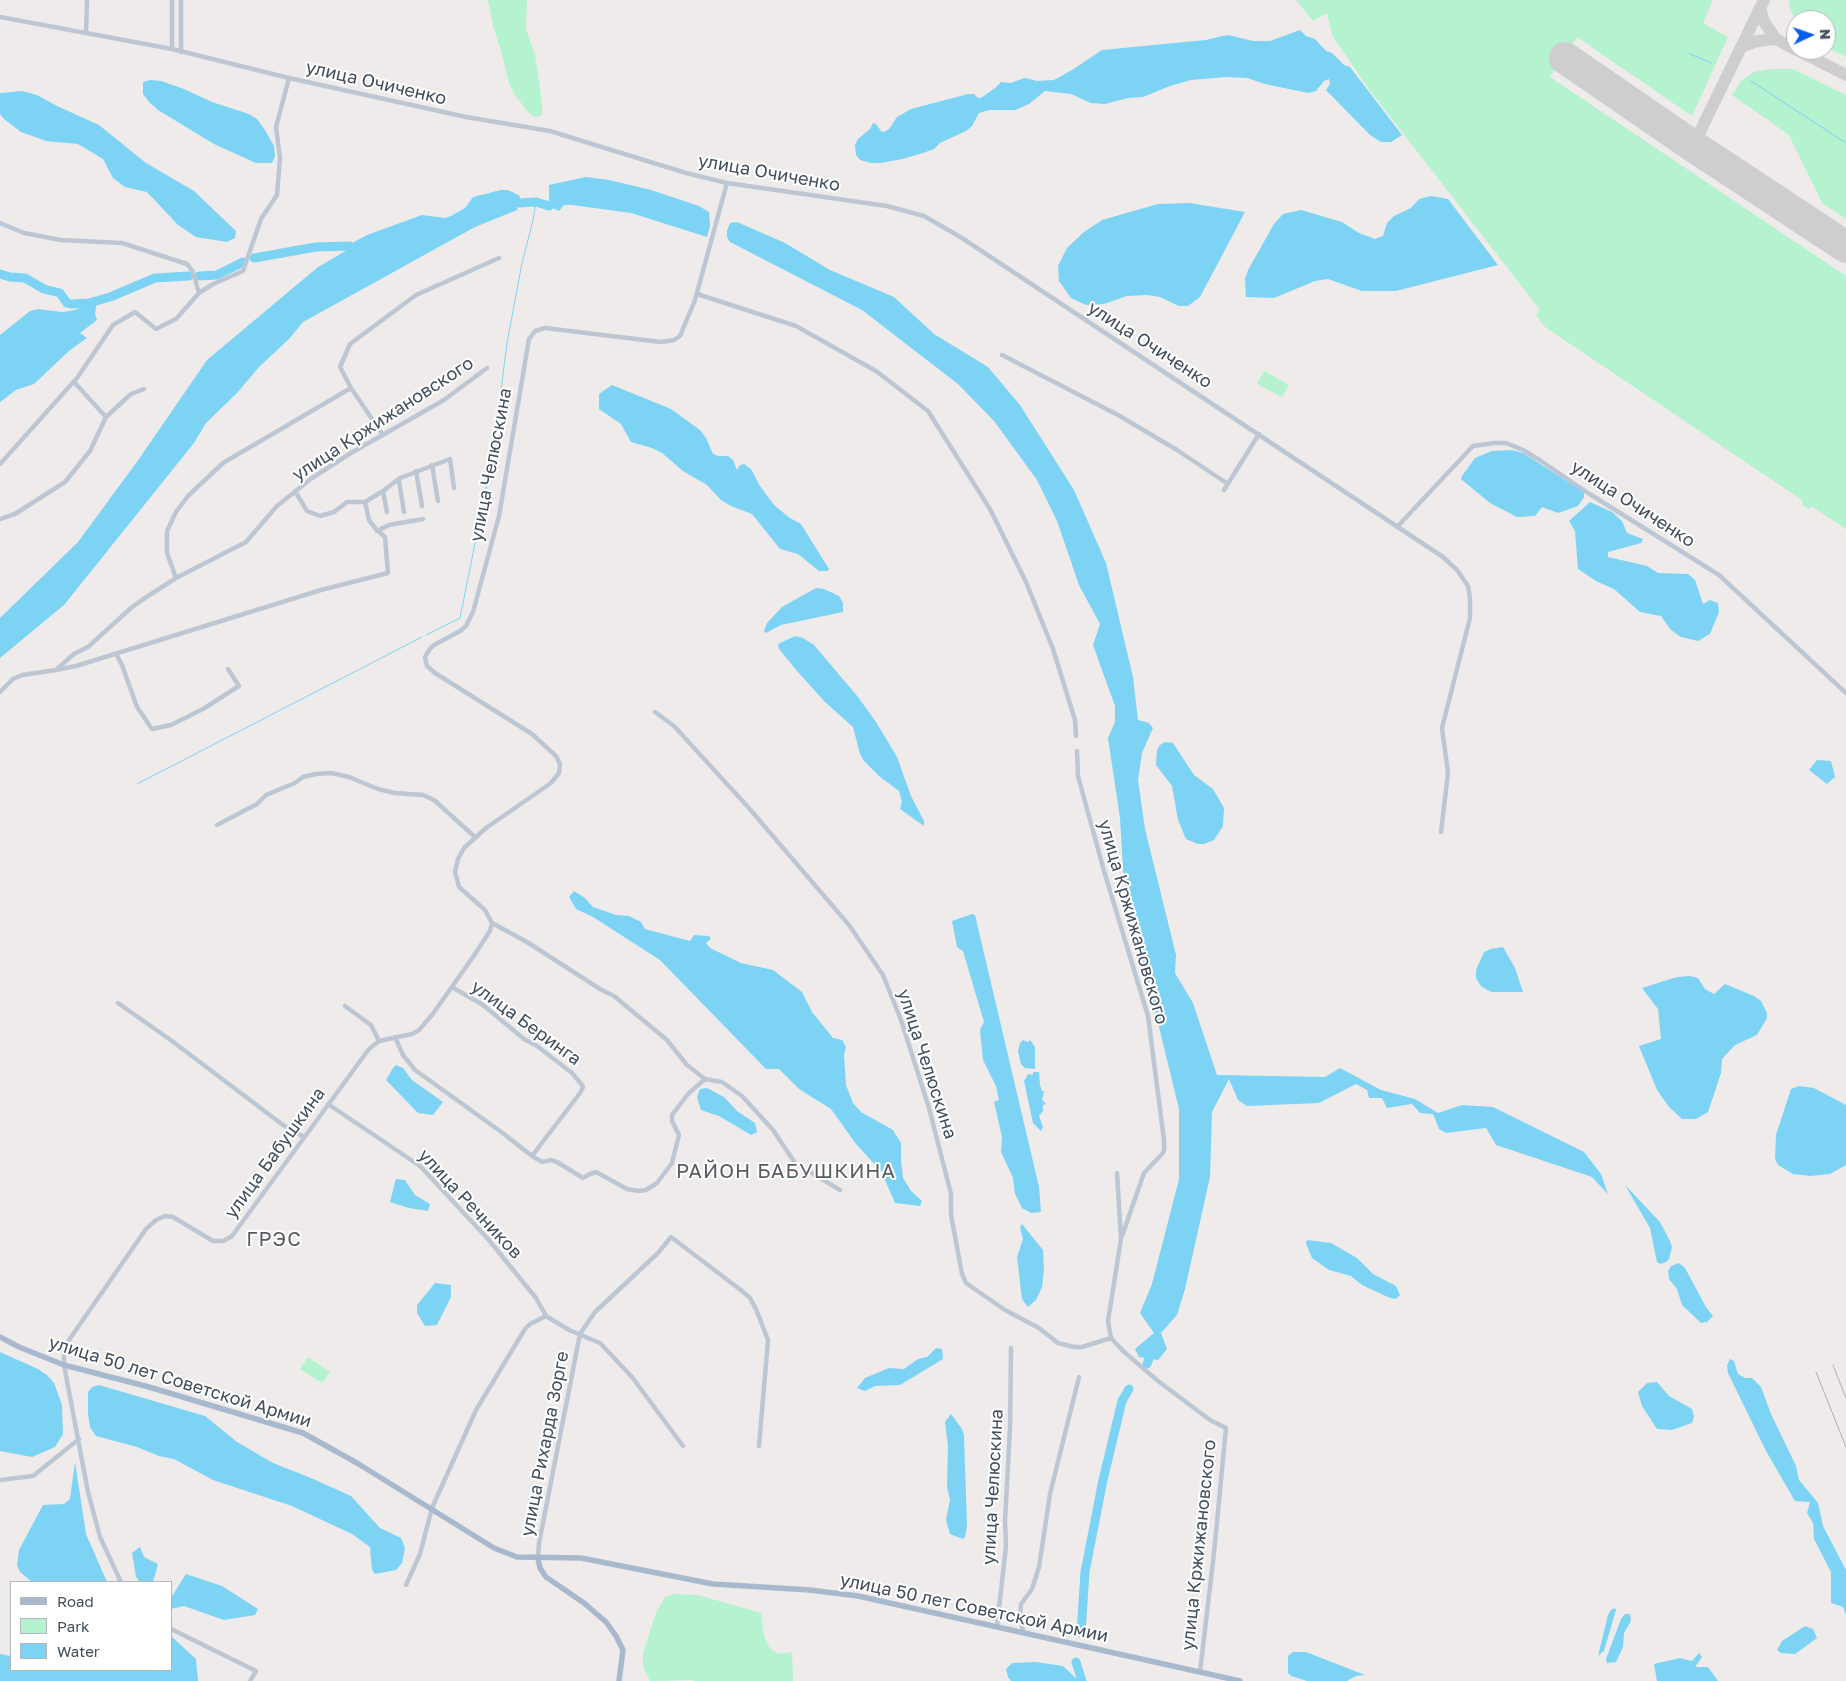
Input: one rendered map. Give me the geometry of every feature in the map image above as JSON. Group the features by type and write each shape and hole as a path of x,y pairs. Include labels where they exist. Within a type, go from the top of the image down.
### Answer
{"main road":[{"name":"улица 50 лет Советской Армии","path":"0,1337 19,1347 64,1365 149,1387 303,1433 337,1450 432,1508 470,1534 507,1554 538,1559 581,1558 713,1584 810,1590 858,1596 1240,1681"},
{"path":"538,1559 540,1568 546,1577 584,1602 606,1622 616,1636 623,1650 619,1681"}],"street":[{"path":"86,32 87,0"},
{"path":"172,0 172,49"},
{"path":"181,0 181,52"},
{"name":"улица Очиченко","path":"0,17 172,49 289,78 466,117 550,131 686,173 727,183 887,206 924,216 962,238 1259,434 1443,557 1457,570 1468,586 1470,618 1442,728 1448,772 1441,832"},
{"path":"0,464 74,382 113,325 135,312 156,329 176,318 198,293 243,271 261,219 277,195 280,158 276,126 289,78"},
{"path":"727,183 697,294 796,326 876,370 928,411 990,509 1026,582 1053,649 1074,720 1076,736"},
{"path":"0,223 24,233 61,240 122,243 187,264 193,272 198,293"},
{"path":"383,435 351,388 340,367 350,344 416,295 499,258"},
{"name":"улица Челюскина","path":"697,294 684,329 680,336 674,340 661,342 545,328 535,331 529,339 499,516 473,612 466,626 434,645 428,650 425,657 427,666 435,673 532,734 556,756 560,769 557,777 551,783 475,837 464,848 458,859 455,872 456,882 463,891 485,910 492,923 527,942 600,989 618,998 667,1040 687,1065 705,1079 722,1082 742,1096 773,1130 795,1162 840,1190"},
{"path":"1002,355 1118,415 1177,450 1228,484"},
{"name":"улица Кржижановского","path":"56,670 74,654 88,647 131,608 176,578 246,542 277,506 312,478 444,400 487,368"},
{"path":"74,382 106,417"},
{"path":"176,578 167,553 167,531 176,512 188,496 223,464 351,388"},
{"path":"0,519 15,514 65,482 90,451 106,417 131,394 144,389"},
{"path":"1224,490 1259,434"},
{"name":"улица Очиченко","path":"1397,528 1473,446 1494,442 1523,450 1719,575 1846,693"},
{"path":"295,492 307,511 320,516 334,512 348,502 365,502 399,481 400,478 450,459 454,488"},
{"path":"432,465 438,501"},
{"path":"416,471 422,506"},
{"path":"399,481 404,512"},
{"path":"384,491 387,512"},
{"path":"0,692 17,676 56,670 116,654 322,590 388,573 385,537 377,531 369,520 365,502"},
{"path":"377,531 389,525 423,519"},
{"path":"116,654 138,707 152,729 171,725 203,710 240,686 228,669"},
{"name":"улица Челюскина","path":"655,712 674,726 748,807 850,925 883,975 904,1028 929,1108 951,1194 951,1215 962,1274 966,1283 1005,1310 1039,1328 1058,1343 1082,1347 1111,1338"},
{"name":"улица Кржижановского","path":"1077,751 1078,776 1104,871 1148,1016 1164,1140 1164,1151 1144,1173 1121,1239 1108,1320 1111,1338 1158,1381 1205,1417 1226,1428 1200,1672"},
{"path":"217,825 257,804 266,795 303,777 331,773 349,777 378,789 395,793 423,795 434,800 475,837"},
{"name":"улица Беринга","path":"378,1041 412,1034 420,1030 488,934 492,923"},
{"name":"улица Беринга","path":"452,987 483,1005 524,1039 537,1046 572,1073 582,1085 582,1090 532,1156"},
{"path":"118,1003 172,1040 283,1125 304,1136"},
{"path":"345,1006 371,1025 378,1041"},
{"path":"395,1037 403,1055 415,1070 532,1156 542,1162 557,1162 583,1178 596,1172 627,1189 639,1191 646,1190 657,1183 672,1163 679,1136 672,1121 672,1115 688,1094 705,1079"},
{"name":"улица Бабушкина","path":"64,1365 64,1352 69,1340 152,1222 165,1216 173,1217 214,1241 219,1242 228,1239 238,1229 369,1049 378,1041"},
{"name":"улица Речников","path":"328,1104 420,1166 488,1239 536,1298 546,1316 580,1334"},
{"name":"улица Кржижановского","path":"1117,1173 1121,1239"},
{"name":"улица Рихарда Зорге","path":"538,1559 539,1543 580,1334 595,1312 658,1253 670,1236 742,1291 754,1303 768,1340 759,1446"},
{"path":"406,1585 420,1554 432,1508 476,1410 526,1329 530,1324 546,1316"},
{"name":"улица Рихарда Зорге","path":"580,1334 600,1343 625,1369 684,1446"},
{"name":"улица Челюскина","path":"997,1626 1006,1546 1005,1521 1010,1428 1011,1348"},
{"path":"64,1365 94,1519 108,1557 120,1581"},
{"path":"1023,1632 1020,1615 1021,1604 1032,1589 1039,1567 1050,1494 1079,1377"},
{"path":"0,1480 33,1476 79,1439"},
{"path":"172,1629 256,1671 250,1681"}],"green space":[{"path":"488,0 527,0 526,29 535,55 542,102 542,115 538,117 534,117 528,112 515,95 509,83 493,26"},
{"path":"1296,0 1713,0 1703,23 1728,37 1692,116 1577,37 1550,77 1846,276 1846,529 1813,507 1807,508 1803,506 1802,500 1545,327 1536,315 1540,310 1368,88 1332,35 1327,13 1313,21"},
{"path":"1789,0 1846,0 1846,57 1836,52 1836,10 1791,10"},
{"path":"1770,69 1793,69 1846,95 1846,219 1822,203 1789,135 1732,95 1742,80 1754,72"},
{"path":"1264,371 1289,385 1282,397 1257,384"},
{"path":"308,1357 330,1372 322,1383 300,1369"},
{"path":"675,1594 698,1595 761,1613 764,1636 769,1647 778,1654 792,1652 793,1681 650,1681 643,1667 643,1653 656,1613 665,1597"}],"water":[{"path":"1300,30 1306,36 1315,39 1326,51 1332,53 1344,65 1350,67 1402,135 1391,142 1381,142 1370,135 1326,90 1330,84 1329,79 1324,81 1316,91 1308,93 1265,84 1247,78 1226,77 1191,80 1143,97 1128,98 1105,104 1091,103 1071,94 1045,91 1029,104 1015,110 990,110 979,113 972,126 966,131 923,153 881,163 860,160 856,155 855,145 858,139 870,129 873,123 884,132 889,129 897,117 911,109 968,94 974,94 981,98 1001,82 1010,83 1025,78 1037,81 1054,80 1102,50 1206,40 1228,35 1253,41 1270,41"},
{"path":"150,80 161,81 184,89 212,102 249,114 257,119 274,146 275,156 272,163 256,163 214,144 158,110 143,94 143,82"},
{"path":"22,91 37,95 99,125 146,163 194,191 236,231 235,238 227,242 196,237 178,225 147,192 125,187 113,178 103,159 78,144 46,141 21,132 0,114 0,93"},
{"path":"586,177 609,180 651,190 699,206 709,212 710,226 707,237 631,213 572,205 564,205 559,211 549,206 549,185"},
{"path":"508,190 520,196 517,210 475,227 303,322 289,339 259,367 237,393 206,423 194,443 64,605 0,658 0,618 78,542 139,459 207,360 318,267 344,252 354,242 367,235 422,215 445,218 451,216 465,208 473,197"},
{"path":"1431,196 1448,199 1498,265 1396,291 1362,291 1328,279 1315,281 1274,298 1246,297 1245,279 1248,270 1274,224 1283,214 1301,210 1342,222 1359,233 1375,239 1383,236 1387,223 1394,216 1411,208 1419,199"},
{"path":"1189,203 1245,212 1200,297 1188,306 1179,306 1160,297 1147,295 1127,296 1104,304 1086,305 1071,298 1059,281 1058,266 1067,248 1084,232 1102,220 1158,204"},
{"path":"737,222 785,243 830,270 894,297 934,334 988,367 1020,405 1074,490 1106,563 1133,677 1138,720 1149,723 1153,728 1142,753 1138,780 1145,829 1176,955 1175,973 1193,1003 1217,1075 1325,1077 1340,1068 1381,1090 1415,1099 1438,1113 1462,1105 1493,1107 1584,1152 1601,1174 1608,1194 1592,1177 1496,1145 1486,1128 1446,1133 1439,1129 1433,1114 1420,1113 1412,1104 1387,1108 1382,1098 1369,1098 1367,1090 1356,1084 1319,1103 1247,1106 1238,1100 1229,1079 1212,1112 1210,1177 1185,1289 1177,1315 1161,1333 1167,1349 1158,1360 1139,1357 1135,1349 1154,1333 1140,1313 1152,1284 1179,1179 1179,1109 1124,883 1120,818 1108,738 1115,722 1115,706 1093,645 1100,624 1079,585 1057,521 1037,480 994,421 958,384 862,310 730,242 727,237 727,231 730,223"},
{"path":"89,299 97,300 95,314 97,320 80,333 87,338 70,350 34,384 16,390 0,402 0,335 30,311 38,309 70,311 78,309"},
{"path":"612,385 671,409 700,430 713,454 728,456 733,460 737,470 740,465 744,464 751,469 760,486 774,505 801,524 829,569 827,571 819,571 798,554 780,549 752,514 721,500 707,485 683,471 662,453 631,442 621,424 599,409 599,394"},
{"path":"1512,450 1523,453 1584,492 1584,497 1578,506 1558,513 1542,507 1535,516 1517,517 1490,503 1461,479 1475,458 1492,451"},
{"path":"1590,502 1612,512 1622,521 1627,533 1643,539 1641,543 1608,552 1608,557 1647,566 1658,573 1688,574 1695,580 1703,604 1710,600 1718,603 1719,612 1710,634 1698,641 1681,637 1671,630 1661,616 1640,612 1614,589 1596,581 1578,569 1575,531 1569,521"},
{"path":"816,588 824,589 839,596 843,603 843,612 781,625 766,633 764,631 767,623 782,607"},
{"path":"795,636 803,638 814,645 858,697 876,722 897,757 911,796 924,821 924,826 900,809 902,802 899,791 879,776 864,761 860,754 853,727 825,702 779,649 778,645 780,643"},
{"path":"1165,742 1173,743 1194,775 1213,789 1224,808 1223,826 1214,840 1198,844 1186,839 1178,820 1172,786 1156,765 1157,750"},
{"path":"1817,760 1831,761 1835,777 1827,784 1809,770"},
{"path":"574,891 585,898 593,907 616,915 629,916 641,922 645,929 690,941 694,935 709,936 711,939 706,943 710,948 741,963 773,970 802,992 812,1012 833,1038 842,1040 846,1047 844,1055 846,1085 853,1103 861,1112 893,1130 901,1143 903,1178 911,1191 922,1201 920,1206 895,1203 881,1171 856,1144 831,1109 799,1089 779,1069 766,1069 660,960 593,917 576,909 569,897"},
{"path":"972,914 975,915 1039,1187 1041,1212 1031,1213 1022,1208 1015,1194 1013,1178 1001,1152 1002,1137 994,1102 999,1100 996,1086 983,1060 980,1030 984,1022 963,951 957,947 952,921"},
{"path":"1503,947 1515,968 1523,992 1491,992 1481,986 1476,978 1476,970 1484,952"},
{"path":"1690,976 1698,978 1705,989 1714,994 1725,984 1754,996 1761,1001 1767,1013 1767,1018 1757,1035 1735,1045 1722,1059 1721,1073 1708,1112 1696,1119 1682,1119 1669,1107 1657,1090 1639,1046 1661,1039 1658,1009 1642,988 1677,977"},
{"path":"1023,1040 1028,1042 1030,1040 1035,1047 1035,1069 1025,1068 1021,1064 1018,1051"},
{"path":"396,1065 403,1068 412,1080 443,1102 433,1115 418,1113 386,1080"},
{"path":"1033,1072 1039,1072 1040,1085 1042,1091 1044,1091 1042,1100 1046,1104 1043,1105 1043,1111 1039,1116 1043,1127 1041,1131 1033,1123 1024,1081 1028,1074 1033,1075"},
{"path":"1799,1086 1814,1088 1846,1105 1846,1165 1830,1174 1810,1176 1793,1174 1778,1165 1775,1158 1776,1135 1791,1089"},
{"path":"707,1088 724,1097 737,1111 755,1123 757,1132 751,1135 719,1116 701,1110 697,1097 700,1089"},
{"path":"396,1179 405,1180 415,1195 430,1204 428,1211 390,1202"},
{"path":"1625,1185 1660,1222 1672,1247 1669,1259 1666,1262 1660,1264 1657,1262 1650,1228"},
{"path":"1022,1224 1043,1250 1044,1270 1042,1287 1036,1300 1028,1307 1022,1299 1017,1257 1023,1239 1020,1227"},
{"path":"1307,1240 1331,1243 1357,1258 1373,1274 1396,1286 1400,1295 1396,1299 1390,1298 1362,1285 1351,1276 1329,1270 1312,1258 1306,1243"},
{"path":"1679,1263 1685,1268 1706,1307 1713,1316 1707,1322 1701,1323 1682,1305 1677,1289 1669,1279 1668,1271 1671,1266"},
{"path":"435,1283 451,1285 451,1297 437,1325 425,1326 417,1313 417,1305"},
{"path":"936,1348 942,1349 943,1359 900,1385 875,1386 865,1391 857,1388 865,1378 889,1368 904,1369 918,1359 927,1357"},
{"path":"0,1352 38,1369 54,1383 62,1405 63,1434 55,1447 32,1457 0,1451"},
{"path":"1730,1359 1734,1361 1738,1374 1745,1378 1752,1378 1761,1387 1771,1414 1796,1466 1799,1480 1818,1503 1823,1526 1846,1570 1846,1615 1843,1607 1831,1603 1831,1572 1814,1539 1813,1523 1807,1513 1810,1502 1795,1501 1766,1451 1728,1373 1727,1365"},
{"path":"1657,1382 1669,1396 1692,1409 1694,1417 1692,1423 1672,1430 1657,1429 1642,1406 1638,1392 1647,1383"},
{"path":"99,1385 205,1416 237,1442 273,1463 351,1496 380,1528 401,1538 405,1548 402,1563 396,1570 375,1574 372,1570 370,1547 352,1534 292,1506 213,1480 174,1459 96,1436 90,1427 88,1392 92,1387"},
{"path":"951,1414 962,1429 964,1436 967,1526 963,1539 950,1534 946,1520 950,1499 947,1487 948,1446 945,1422"},
{"path":"75,1462 86,1534 107,1581 31,1581 20,1572 17,1565 19,1550 43,1505 64,1504 70,1499"},
{"path":"140,1547 144,1557 158,1564 153,1581 139,1581 136,1577 132,1553"},
{"path":"186,1574 222,1586 258,1609 255,1615 224,1620 184,1606 172,1609 172,1596"},
{"path":"1615,1608 1604,1651 1598,1656 1608,1615"},
{"path":"1625,1614 1630,1614 1631,1621 1624,1633 1623,1647 1616,1662 1607,1663 1606,1659 1621,1619"},
{"path":"1805,1626 1813,1629 1817,1638 1795,1654 1781,1653 1777,1650 1782,1641"},
{"path":"172,1637 196,1659 198,1681 0,1681 0,1654 10,1656 10,1671 172,1671"},
{"path":"1293,1652 1306,1652 1365,1675 1356,1676 1347,1681 1307,1681 1291,1676 1288,1673 1288,1656"},
{"path":"1699,1653 1702,1657 1695,1667 1708,1667 1718,1681 1657,1681 1654,1664 1680,1658 1692,1661"},
{"path":"1036,1662 1063,1666 1079,1681 1011,1681 1008,1677 1006,1669 1012,1663"}],"waterway":[{"path":"1690,54 1711,63"},
{"path":"1751,81 1846,143"},
{"path":"519,203 536,202 549,206 558,199"},
{"path":"426,635 460,618 493,454 507,343 536,202"},
{"path":"254,258 316,247 350,246"},
{"path":"199,276 217,275 243,262"},
{"path":"0,274 25,278 44,289 60,293 67,303 71,304 89,303 110,297 155,278 189,276"},
{"path":"137,784 422,637"},
{"path":"1147,1364 1153,1348"},
{"path":"1081,1633 1085,1572 1103,1480 1122,1401 1129,1389"},
{"path":"1076,1662 1082,1681"}],"taxiway":[{"path":"1693,146 1764,0"},
{"path":"1760,8 1764,22 1776,39"},
{"path":"1743,46 1757,41 1776,39 1786,44"},
{"path":"1817,60 1846,75"}],"runway":[{"path":"1565,58 1693,146 1846,247"}],"railway":[{"path":"1833,1365 1846,1398"},
{"path":"1816,1372 1846,1447"}],"district":[{"name":"РАЙОН БАБУШКИНА","path":"786,1172"},
{"name":"ГРЭС","path":"274,1240"}]}
